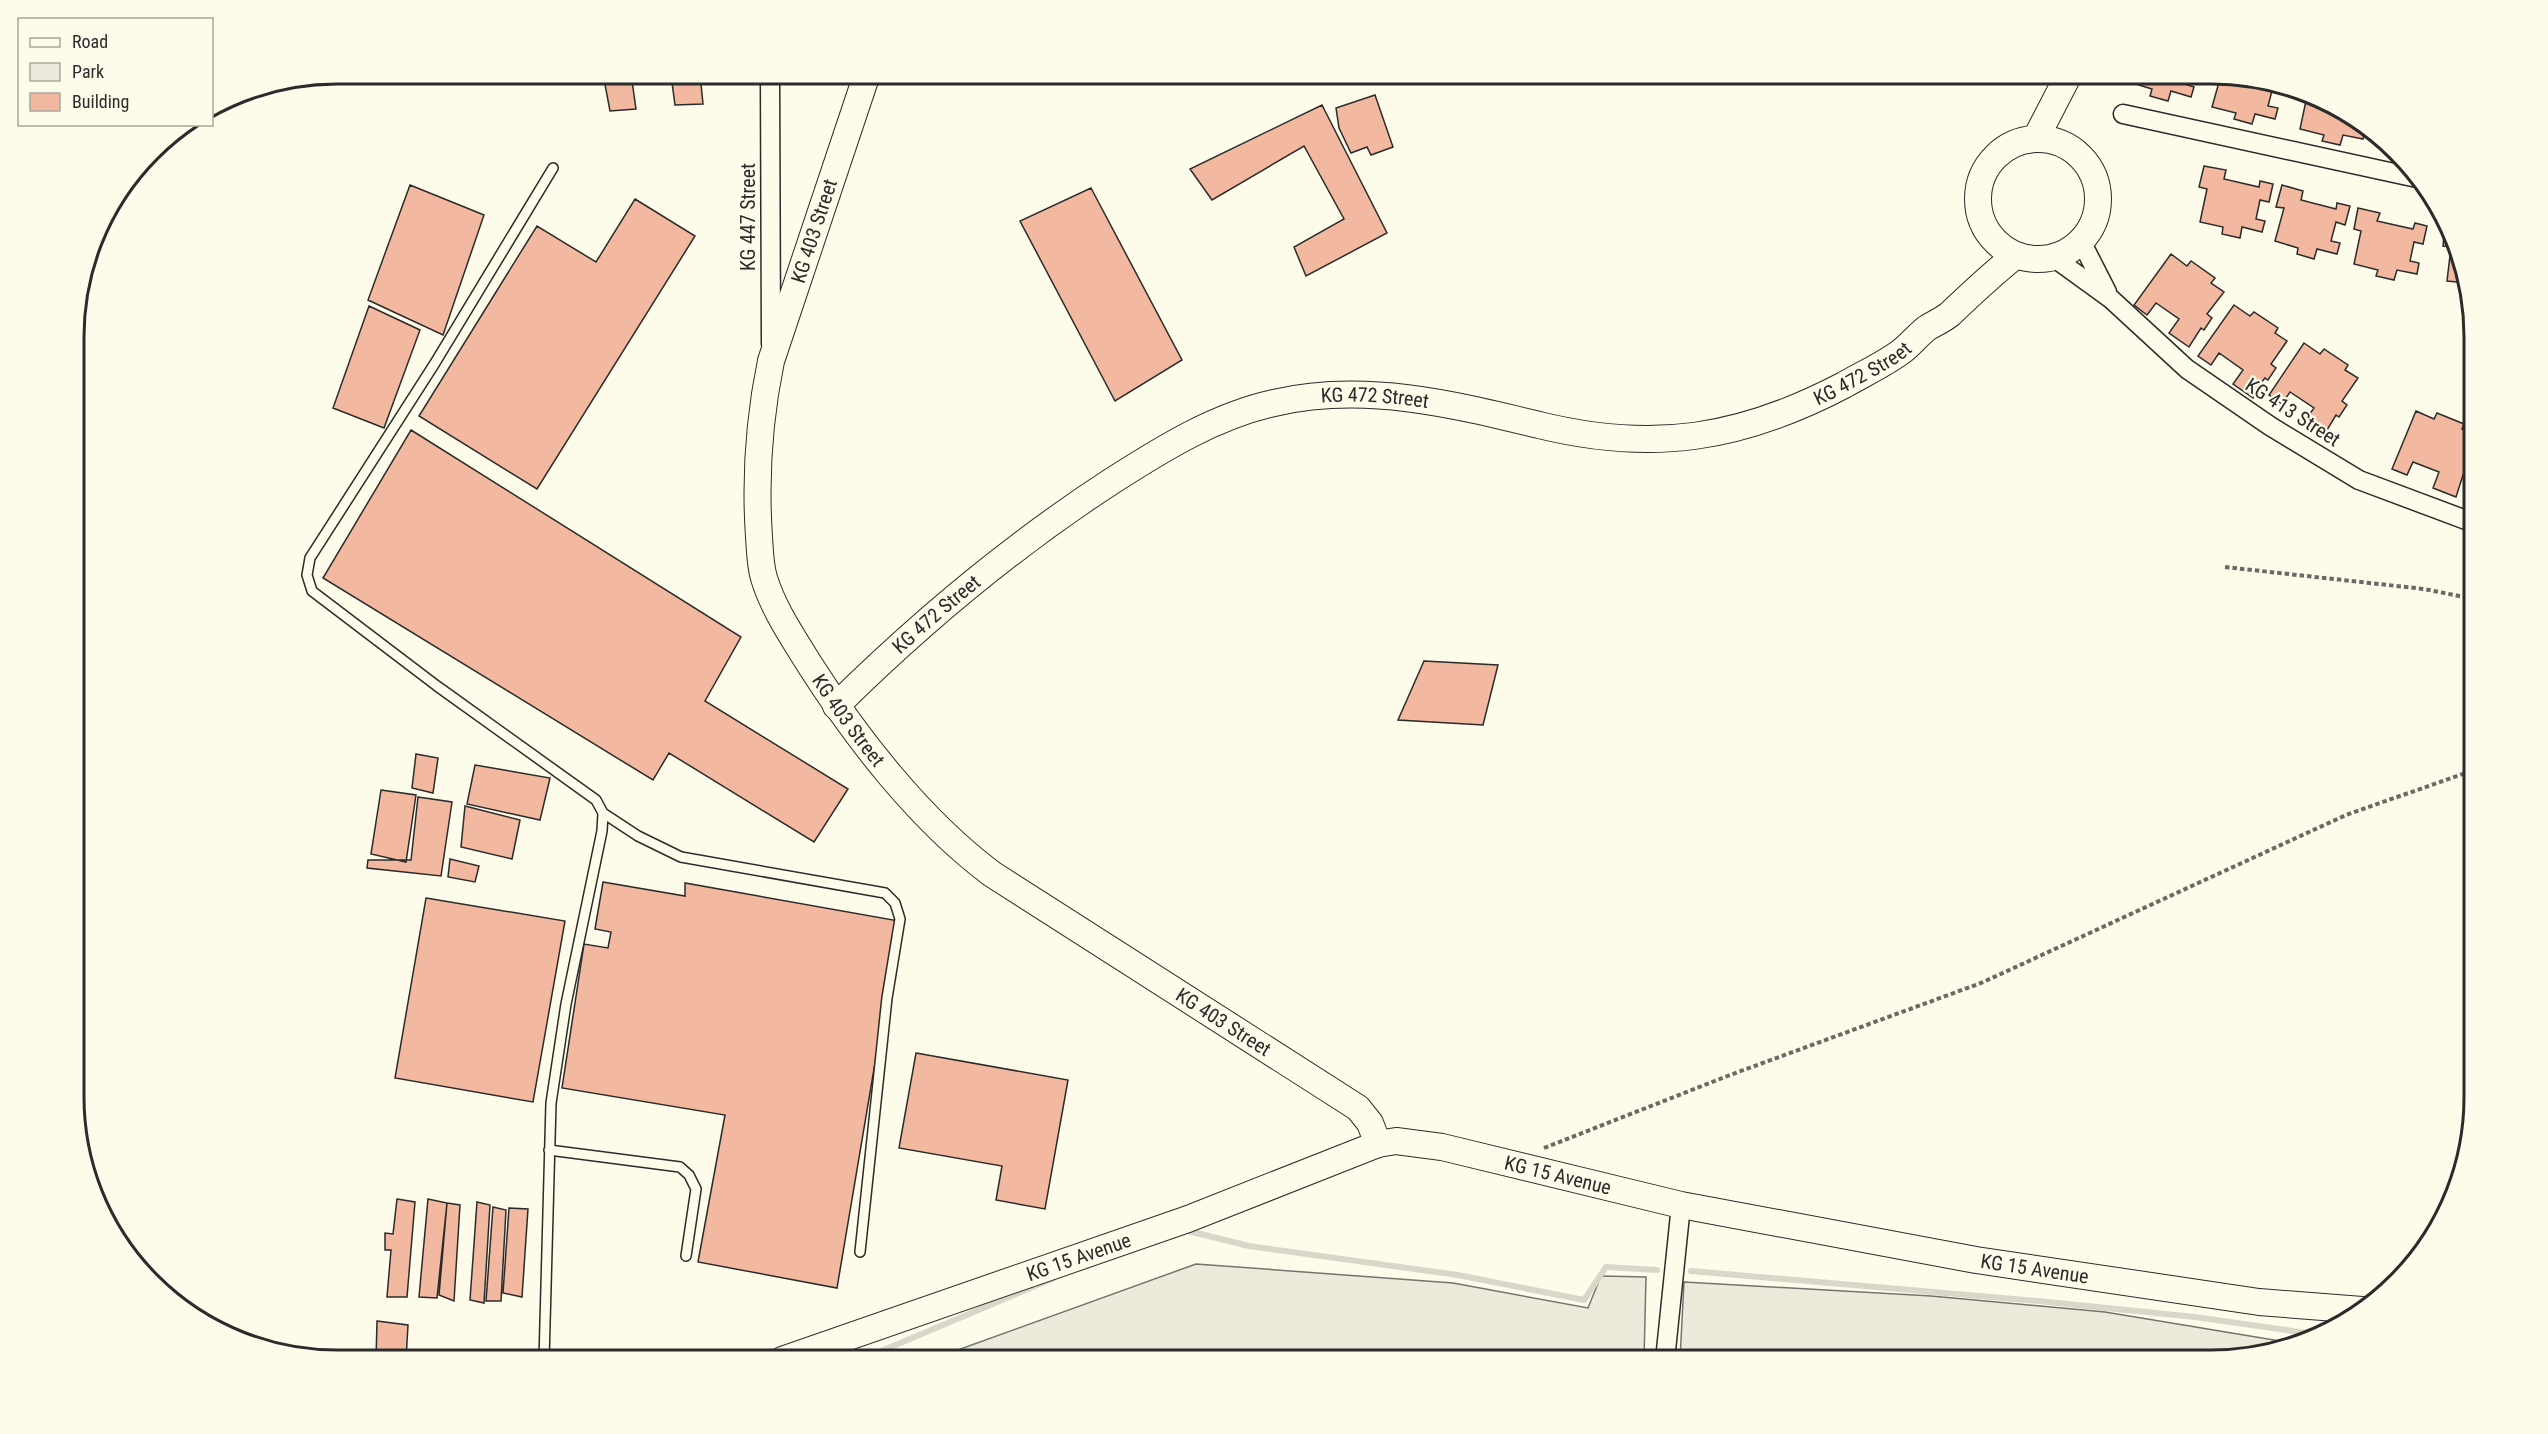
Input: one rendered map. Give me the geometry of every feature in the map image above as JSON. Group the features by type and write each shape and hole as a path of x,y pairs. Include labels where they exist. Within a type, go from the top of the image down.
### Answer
{"main road":[{"name":"KG 403 Street","path":"864,84 771,361 764,396 758,461 757,508 763,576 796,642 836,706 931,823 958,849 992,874 1358,1108 1365,1114 1378,1144"},
{"path":"2036,138 2064,84"},
{"path":"2057,99 2070,147"},
{"path":"2036,138 2055,141 2070,147 2082,157 2097,184 2096,215 2081,241 2067,252 2037,259 2015,256 1988,234 1979,214 1977,198 1986,168 1996,155 2009,146 2036,138"},
{"name":"KG 472 Street","path":"1970,293 1988,234"},
{"name":"KG 472 Street","path":"836,706 881,662 975,579 1076,505 1155,455 1234,415 1299,398 1349,393 1379,395 1484,411 1578,434 1645,441 1679,440 1760,421 1834,390 1900,353 1926,329 1946,317 1970,293 2015,256"},
{"name":"KG 15 Avenue","path":"811,1350 1188,1219 1378,1144 1396,1142 1442,1147 1681,1205 2067,1275 2259,1302 2347,1310"}],"street":[{"name":"KG 447 Street","path":"770,84 771,361"},
{"path":"2123,114 2406,176"},
{"name":"KG 413 Street","path":"2081,241 2111,299"},
{"name":"KG 413 Street","path":"2053,257 2111,299 2187,369 2270,426 2359,480 2464,519"},
{"path":"1666,1350 1681,1205"}],"lane":[{"path":"554,168 435,363 310,558 307,574 312,591 437,686 596,800 603,813 638,836 681,857 885,893 895,903 900,919 886,998 860,1252"},
{"path":"544,1350 551,1103 566,1004 602,831 603,813"},
{"path":"549,1150 680,1167 689,1175 696,1189 686,1256"}],"path":[{"path":"2225,567 2424,589 2464,597"},
{"path":"1540,1149 1730,1075 1981,983 2346,815 2464,774"}],"green space":[{"path":"1196,1264 1453,1283 1588,1308 1601,1276 1646,1277 1644,1350 958,1350"},
{"path":"1684,1282 1931,1296 2105,1312 2278,1341 2244,1348 2211,1350 1681,1350"}],"building":[{"path":"605,84 632,84 636,109 610,111"},
{"path":"672,84 701,84 703,104 675,105"},
{"path":"2136,84 2185,84 2194,87 2191,97 2171,91 2168,101 2150,96 2152,89"},
{"path":"2218,84 2244,86 2272,92 2268,106 2278,108 2275,119 2255,114 2252,124 2234,119 2236,113 2212,107"},
{"path":"1375,95 1393,147 1371,155 1367,147 1351,153 1339,128 1336,108"},
{"path":"2306,102 2364,135 2363,139 2343,135 2340,145 2322,141 2324,135 2300,129"},
{"path":"1322,105 1387,233 1306,276 1294,247 1344,219 1304,146 1212,200 1190,169"},
{"path":"2204,166 2226,170 2224,179 2259,187 2260,181 2273,184 2269,202 2260,200 2256,219 2265,221 2262,232 2242,227 2240,238 2222,234 2223,227 2200,222 2207,189 2199,187"},
{"path":"410,185 484,215 443,335 368,300"},
{"path":"2282,185 2303,191 2301,200 2336,209 2337,203 2350,206 2345,225 2336,222 2331,241 2340,243 2337,254 2317,249 2314,259 2297,254 2298,248 2275,241 2284,208 2276,207"},
{"path":"1091,188 1182,360 1115,401 1020,221"},
{"path":"635,199 695,236 537,489 419,416 537,226 596,262"},
{"path":"2358,208 2380,213 2377,221 2413,229 2415,223 2427,226 2423,244 2414,242 2410,261 2419,263 2417,274 2397,270 2394,280 2376,276 2378,270 2354,264 2361,231 2354,229"},
{"path":"2171,254 2187,266 2191,261 2215,278 2211,283 2224,292 2207,314 2212,318 2204,330 2201,328 2189,347 2169,333 2179,319 2156,303 2147,315 2134,305"},
{"path":"2450,254 2458,282 2447,281"},
{"path":"2234,305 2250,316 2254,312 2278,328 2275,333 2287,341 2271,364 2276,368 2268,380 2265,378 2260,384 2253,398 2233,384 2243,370 2219,353 2211,365 2198,356"},
{"path":"369,306 420,330 384,428 333,408"},
{"path":"2304,343 2320,354 2324,349 2348,365 2345,370 2358,378 2342,401 2347,405 2339,417 2336,415 2324,435 2304,422 2314,408 2290,392 2282,404 2269,395"},
{"path":"2416,411 2434,419 2437,413 2464,424 2462,429 2464,430 2464,476 2456,497 2433,488 2439,472 2413,462 2407,475 2392,469"},
{"path":"411,430 741,637 705,701 848,789 814,842 669,753 653,780 323,578"},
{"path":"1424,661 1498,665 1483,725 1398,720"},
{"path":"416,754 438,758 433,793 412,788"},
{"path":"475,765 550,778 540,820 467,804"},
{"path":"381,790 416,795 406,862 371,854"},
{"path":"418,797 452,802 441,876 367,868 368,860 411,860"},
{"path":"465,806 520,820 512,859 461,847"},
{"path":"450,859 479,866 475,882 448,877"},
{"path":"603,882 685,896 685,883 899,921 837,1288 698,1262 725,1115 562,1088 584,944 608,948 611,932 595,929"},
{"path":"426,898 565,921 533,1102 395,1078"},
{"path":"916,1053 1068,1080 1045,1209 996,1200 1002,1166 899,1148"},
{"path":"397,1199 415,1202 407,1297 387,1297 391,1250 385,1250 385,1233 393,1234"},
{"path":"428,1199 447,1203 437,1298 419,1297"},
{"path":"477,1202 490,1205 484,1303 470,1300"},
{"path":"447,1203 460,1205 454,1301 439,1295"},
{"path":"493,1207 506,1210 501,1301 486,1301"},
{"path":"509,1208 528,1209 522,1297 503,1293"},
{"path":"377,1321 408,1325 407,1350 376,1350"}],"waterway":[{"path":"1184,1230 1249,1246 1458,1275 1584,1300 1606,1267 1657,1270"},
{"path":"1691,1271 2038,1301 2195,1317 2304,1333"},
{"path":"884,1350 1054,1278"}]}
